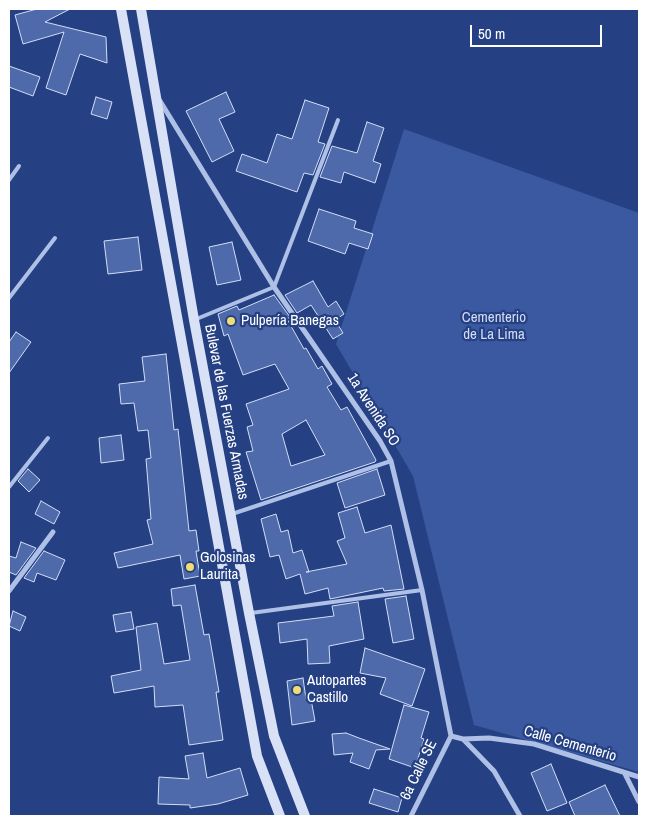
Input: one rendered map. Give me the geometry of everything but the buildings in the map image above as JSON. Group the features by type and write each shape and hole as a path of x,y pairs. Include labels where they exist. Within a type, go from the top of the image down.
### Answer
{"street":[{"name":"Bulevar de las Fuerzas Armadas","path":"121,9 257,756 280,816"},
{"name":"Bulevar de las Fuerzas Armadas","path":"140,9 194,320 274,736 305,816"},
{"name":"1a Avenida SO","path":"155,94 274,287 380,441 391,461 422,590 451,736"},
{"path":"9,591 53,532"},
{"path":"451,736 463,739 494,771 520,816"},
{"name":"6a Calle SE","path":"411,816 451,736"},
{"name":"Calle Cementerio","path":"463,739 489,738 534,744 639,777"},
{"path":"625,774 639,802"}],"lane":[{"path":"194,320 274,287 338,120"},
{"path":"9,180 19,166"},
{"path":"9,298 55,238"},
{"path":"9,487 48,438"},
{"path":"230,515 391,461"},
{"path":"249,613 422,590"}],"green space":[{"name":"Cementerio de La Lima","path":"404,129 639,213 639,772 474,725 413,476 336,344"}],"place":[{"name":"Pulpería Banegas","path":"231,321"},
{"name":"Golosinas Laurita","path":"190,567"},
{"name":"Autopartes Castillo","path":"297,690"}]}
